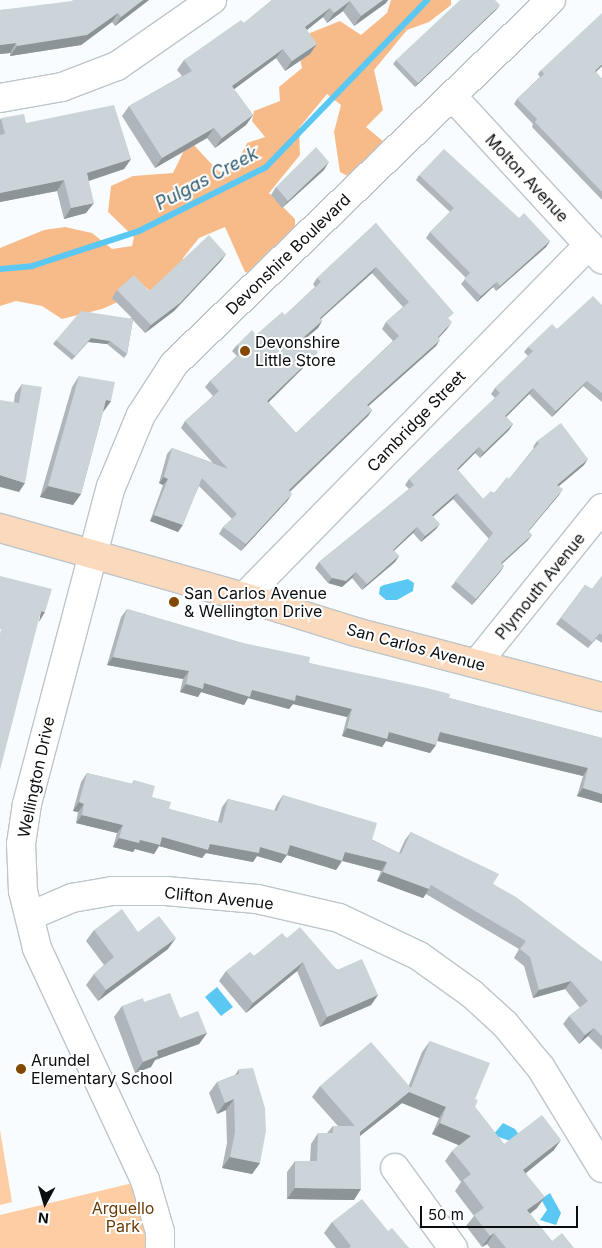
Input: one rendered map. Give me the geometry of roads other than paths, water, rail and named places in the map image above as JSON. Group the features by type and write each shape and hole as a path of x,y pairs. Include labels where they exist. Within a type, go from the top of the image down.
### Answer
{"main road":[{"name":"San Carlos Avenue","path":"0,528 244,597 356,632 602,697"}],"street":[{"path":"0,98 62,87 117,66 212,0"},
{"name":"Devonshire Boulevard","path":"96,554 115,478 141,416 174,364 551,0"},
{"name":"Molton Avenue","path":"452,96 595,252"},
{"name":"Cambridge Street","path":"244,597 595,252"},
{"name":"Plymouth Avenue","path":"477,663 602,508"},
{"name":"Wellington Drive","path":"96,554 72,628 27,804 21,844 23,890 37,948 145,1180 160,1232 160,1248"},
{"name":"Clifton Avenue","path":"30,916 72,898 112,892 166,892 257,899 339,918 419,956 472,994 505,1024 541,1068 602,1168"},
{"path":"395,1168 453,1248"}],"water":[{"path":"408,579 414,583 413,591 397,600 386,600 379,594 380,587"},
{"path":"217,987 233,1007 221,1016 205,997"},
{"path":"503,1123 515,1129 527,1147 493,1135"},
{"path":"550,1193 561,1213 556,1225 540,1220 547,1210 541,1199"}],"waterway":[{"name":"Pulgas Creek","path":"0,269 32,266 139,231 266,167 427,0"}],"place":[{"name":"Devonshire Little Store","path":"245,351"},
{"name":"San Carlos Avenue & Wellington Drive","path":"174,602"},
{"name":"Arundel Elementary School","path":"21,1069"}],"park label":[{"name":"Arguello Park","path":"123,1217"}]}
